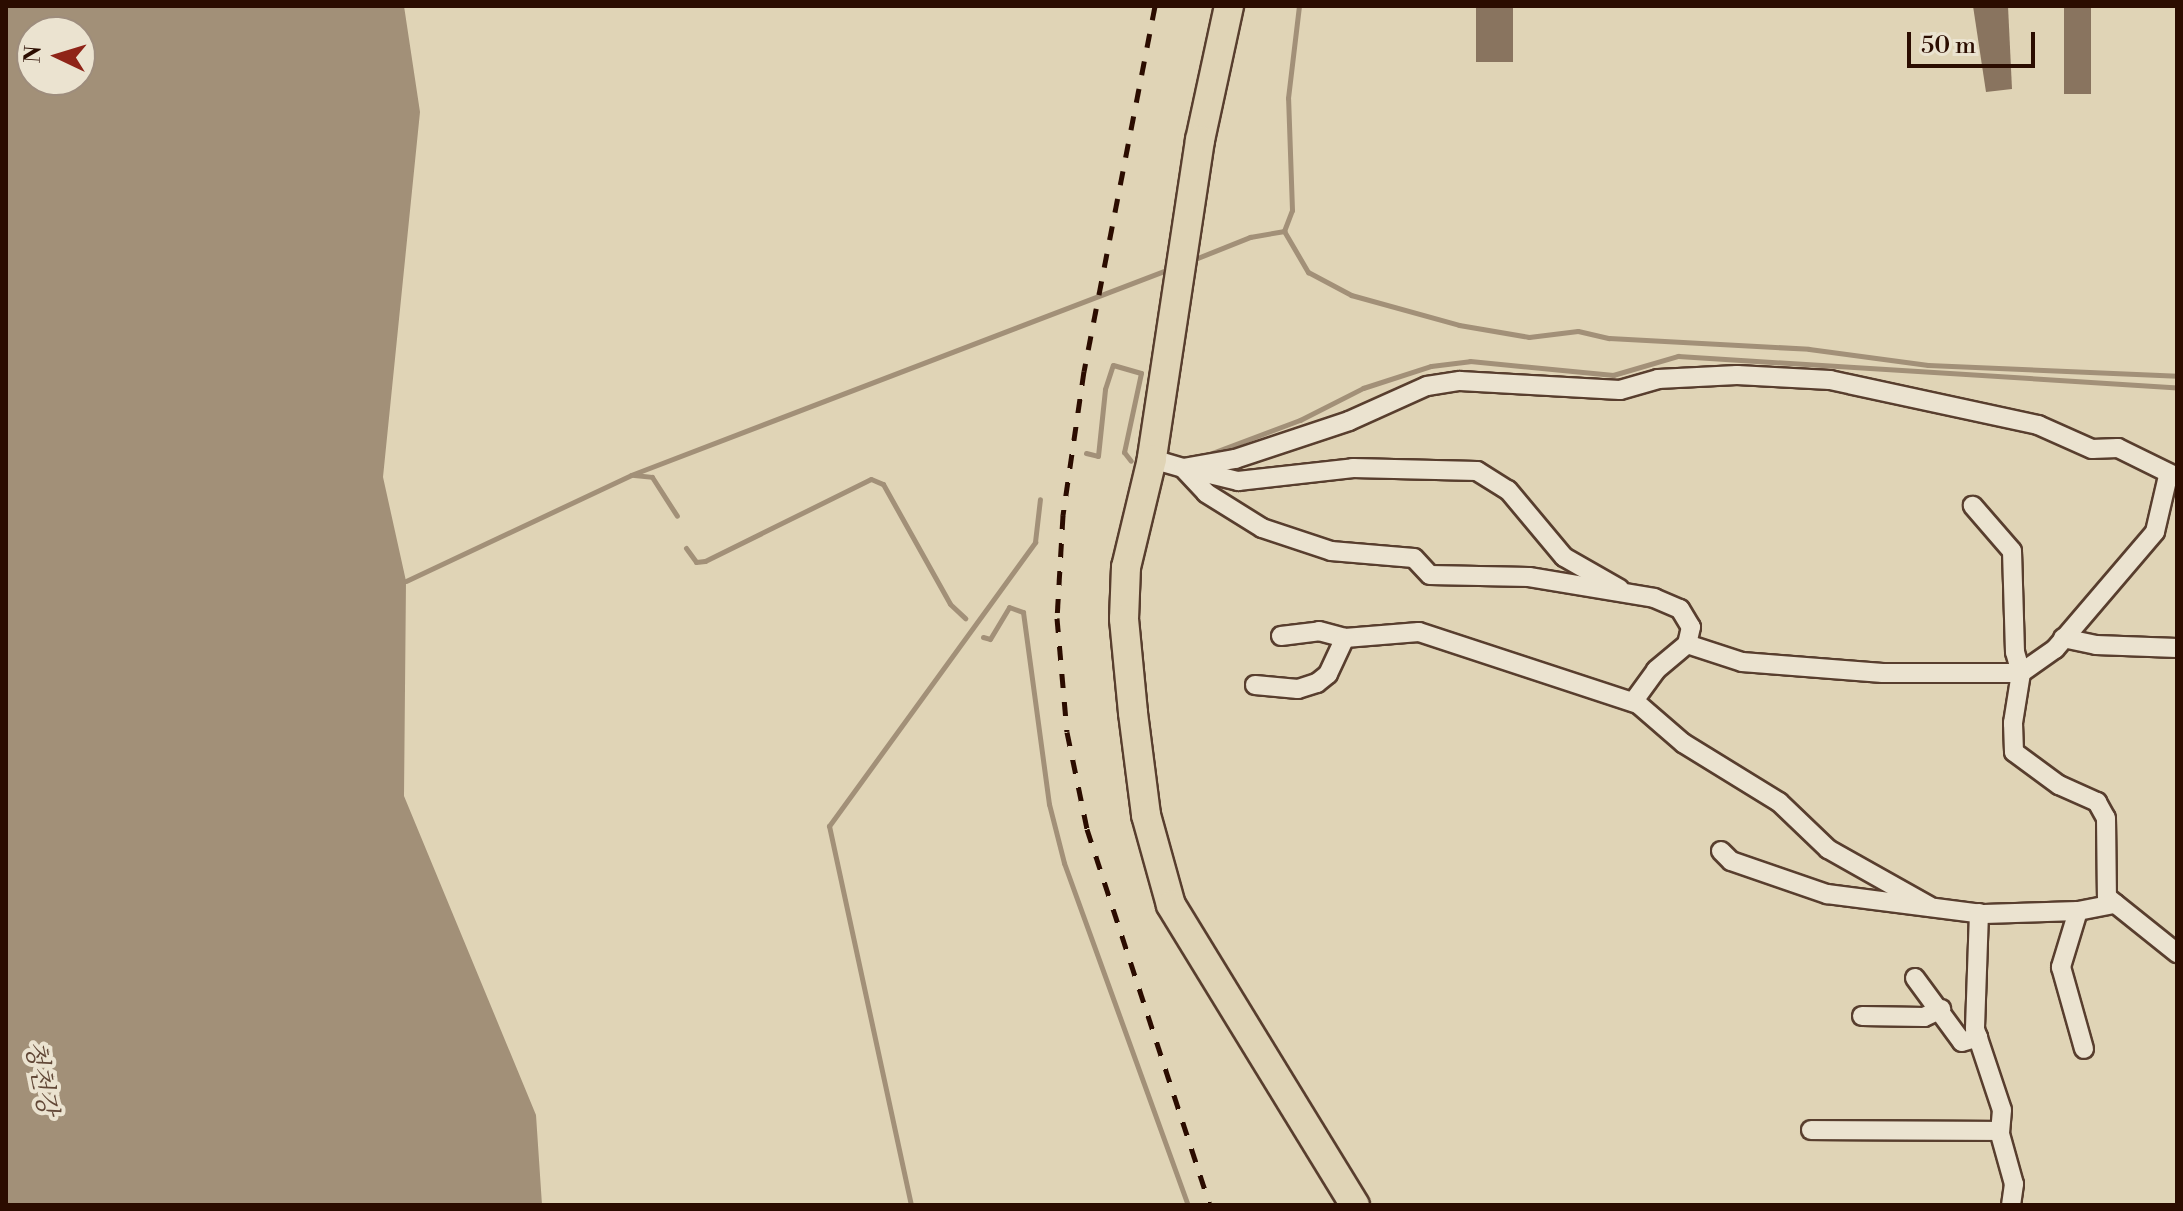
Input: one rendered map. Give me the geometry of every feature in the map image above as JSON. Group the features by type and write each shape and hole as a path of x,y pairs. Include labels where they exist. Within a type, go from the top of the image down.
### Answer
{"main road":[{"path":"1229,6 1184,250 1152,459 1132,532 1124,619 1146,815 1161,879 1193,949 1355,1205"}],"street":[{"path":"1183,468 1235,459 1309,436 1438,384 1501,381 1620,390 1658,379 1737,375 1830,380 2038,425 2092,449 2118,448 2172,476 2155,532 2063,638 2021,673 1883,673 1742,662 1687,644"},
{"path":"1152,459 1220,481 1353,468 1477,471 1508,490 1564,557 1628,594"},
{"path":"1183,468 1206,493 1262,528 1331,551 1414,558 1430,575 1529,577 1628,594 1680,609 1691,627 1687,644 1656,670 1633,702"},
{"path":"1973,506 2012,551 2015,652 2021,673 2013,723 2014,752 2059,785 2097,802 2106,818 2107,897 2177,953"},
{"path":"1281,636 1319,631 1345,638 1419,632 1633,702 1683,743 1779,802 1828,849 1929,906"},
{"path":"1255,685 1298,689 1317,683 1328,674 1345,638"},
{"path":"2063,638 2177,648"},
{"path":"1721,851 1731,861 1827,894 1979,913 2078,911 2115,904"},
{"path":"2078,911 2061,967 2084,1049"},
{"path":"1979,913 1978,1037 2002,1110 2000,1131 2014,1184 2011,1205"},
{"path":"1915,978 1941,1009 1962,1042 1978,1037"},
{"path":"1862,1016 1924,1017 1941,1009"},
{"path":"1811,1130 2000,1131"}],"water":[{"name":"청천강","path":"6,6 404,6 420,112 383,477 406,581 404,796 536,1115 542,1205 6,1205"}],"building":[{"path":"1476,6 1513,6 1513,62 1476,62"},
{"path":"1973,6 2008,6 2012,89 1986,92"},
{"path":"2064,6 2091,6 2091,94 2064,94"}],"waterway":[{"path":"1284,231 1292,210 1288,98 1299,6"},
{"path":"1190,261 1250,237 1284,231 1308,272 1351,295 1459,325 1529,337 1578,331 1609,338 1809,349 1928,365 2177,376"},
{"path":"406,581 631,475 1169,269"},
{"path":"1204,456 1300,420 1363,388 1431,366 1470,361 1613,375 1678,356 2177,387"},
{"path":"1086,453 1098,456 1105,389 1113,365 1141,373 1124,452 1131,461"},
{"path":"634,475 652,477 677,516"},
{"path":"686,548 696,562 705,561 871,479 883,484 950,604 965,618"},
{"path":"911,1205 829,826 1035,542 1040,499"},
{"path":"983,637 990,639 1009,607 1023,612 1049,804 1064,863 1188,1205"}],"railway":[{"path":"1155,6 1084,371 1063,515 1057,618 1067,732 1087,829 1210,1205"}]}
